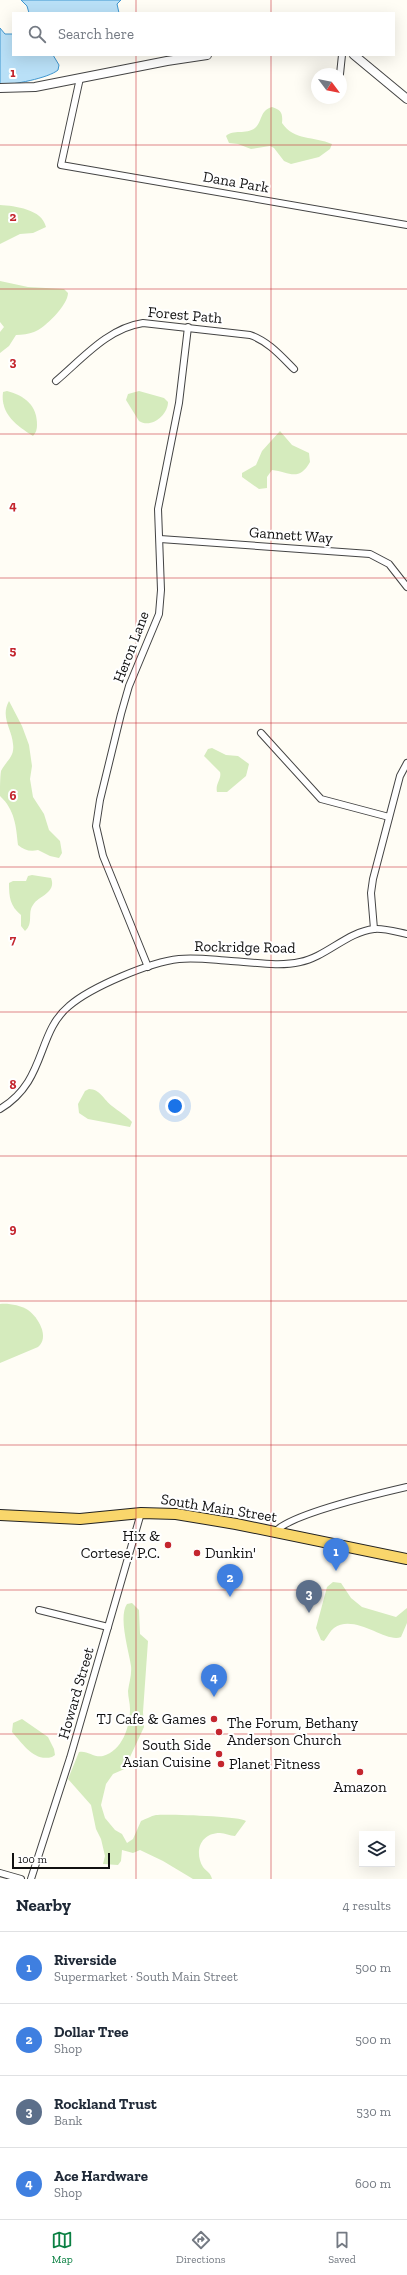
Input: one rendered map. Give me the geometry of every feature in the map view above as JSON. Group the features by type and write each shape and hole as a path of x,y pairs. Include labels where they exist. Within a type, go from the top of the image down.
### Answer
{"main road":[{"name":"South Main Street","path":"0,1514 80,1519 141,1513 176,1514 275,1532 407,1559"}],"street":[{"path":"0,88 35,87 201,56"},
{"path":"341,68 342,56"},
{"path":"355,56 407,99"},
{"name":"Dana Park","path":"80,78 61,165 407,225"},
{"name":"Forest Path","path":"56,381 99,344 122,328 152,322 256,337 275,350 294,369"},
{"name":"Heron Lane","path":"148,967 103,856 96,826 101,794 129,686 159,614 161,590 158,509 179,403 188,327"},
{"name":"Gannett Way","path":"160,539 370,554 389,564 407,586"},
{"path":"261,733 321,799 389,817"},
{"path":"374,929 371,892 400,776 407,763"},
{"name":"Rockridge Road","path":"0,1109 11,1103 23,1090 34,1074 50,1034 67,1007 92,990 163,962 192,958 276,963 301,962 358,934 374,929 407,934"},
{"path":"275,1532 286,1523 314,1513 407,1487"},
{"name":"Howard Street","path":"31,1879 70,1758 141,1513"},
{"path":"39,1610 108,1627"},
{"path":"0,1873 21,1879"}],"green space":[{"path":"272,107 281,112 282,123 292,133 332,144 330,149 319,157 291,164 284,161 274,148 270,146 251,149 238,144 229,143 226,136 232,133 248,131 255,128 265,111"},
{"path":"0,205 13,206 34,212 43,221 46,227 33,233 20,234 0,244"},
{"path":"0,281 28,287 64,289 68,293 64,304 50,321 39,330 16,335 9,346 0,353 0,332 4,327 0,322"},
{"path":"7,391 29,402 35,412 37,425 33,436 21,428 7,413 4,407 3,392"},
{"path":"139,391 164,398 168,402 162,416 153,422 144,423 139,421 126,400 128,394"},
{"path":"280,431 292,445 309,453 310,462 302,472 298,474 289,474 272,470 267,477 267,488 259,489 242,477 242,473 256,465 262,451"},
{"path":"9,701 22,726 29,745 32,766 30,779 33,797 44,814 49,830 60,841 62,853 59,858 50,856 38,850 27,850 18,845 12,813 5,801 0,796 1,771 13,752 12,739 6,718"},
{"path":"212,748 226,755 238,756 249,764 246,776 227,792 217,792 220,772 204,756 208,749"},
{"path":"32,875 51,878 52,883 49,891 35,902 31,908 29,925 25,931 21,926 21,915 12,905 9,893 9,883 13,881 26,881 28,876"},
{"path":"93,1089 99,1093 109,1104 130,1120 132,1122 130,1127 88,1119 79,1113 78,1104 85,1091"},
{"path":"0,1304 14,1305 32,1313 39,1322 43,1333 43,1338 38,1347 0,1363"},
{"path":"333,1582 341,1583 351,1598 362,1607 396,1617 407,1608 407,1623 401,1637 395,1638 361,1626 342,1624 334,1628 324,1641 321,1640 316,1628 327,1587"},
{"path":"132,1603 139,1610 140,1634 148,1641 143,1712 144,1727 130,1757 129,1767 113,1774 106,1784 101,1805 105,1818 115,1830 122,1834 127,1843 133,1839 141,1821 156,1815 217,1817 241,1819 246,1821 235,1836 222,1833 213,1834 203,1840 199,1850 200,1861 203,1867 211,1875 212,1879 193,1879 163,1861 140,1850 133,1853 122,1850 121,1861 118,1865 103,1864 105,1856 101,1839 96,1829 91,1805 68,1779 79,1752 103,1756 115,1749 124,1737 130,1716 128,1691 131,1669 125,1634 124,1617 127,1604"},
{"path":"22,1719 48,1737 54,1749 55,1755 46,1758 40,1757 25,1747 12,1732 13,1723"}],"water":[{"path":"21,0 121,0 117,4 119,12 29,12 27,6"},
{"path":"0,28 5,34 12,34 12,56 54,56 59,65 58,70 47,76 13,84 0,85"}],"place":[{"name":"Hix & Cortese, P.C.","path":"168,1545"},
{"name":"Dunkin'","path":"197,1553"},
{"name":"Riverside","path":"336,1571"},
{"name":"Dollar Tree","path":"230,1597"},
{"name":"Rockland Trust","path":"309,1613"},
{"name":"Ace Hardware","path":"214,1697"},
{"name":"TJ Cafe & Games","path":"214,1719"},
{"name":"The Forum, Bethany Anderson Church","path":"219,1732"},
{"name":"South Side Asian Cuisine","path":"219,1754"},
{"name":"Planet Fitness","path":"221,1764"},
{"name":"Amazon","path":"360,1772"}]}
